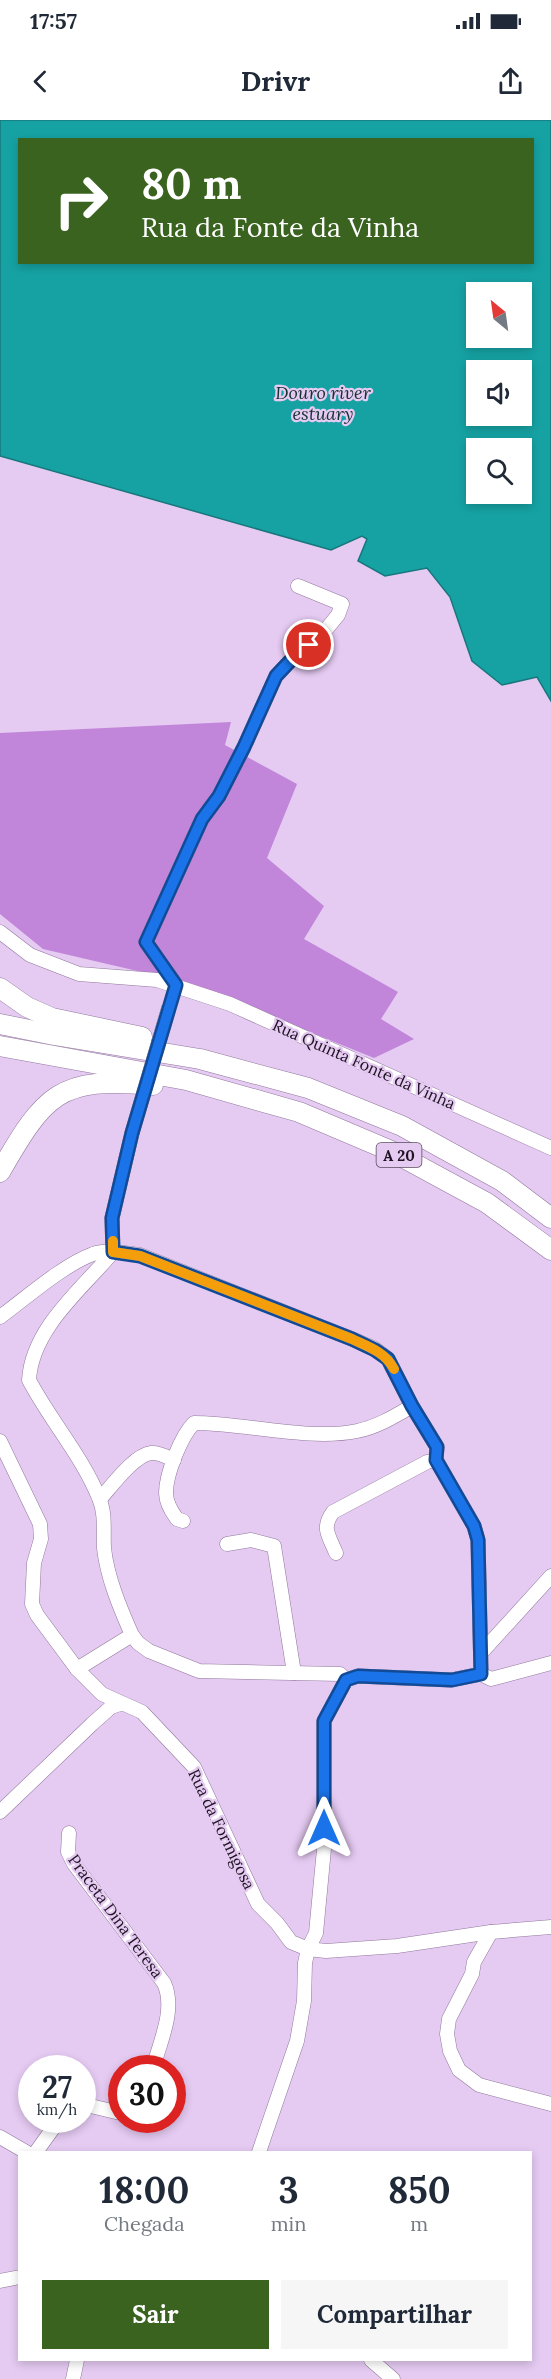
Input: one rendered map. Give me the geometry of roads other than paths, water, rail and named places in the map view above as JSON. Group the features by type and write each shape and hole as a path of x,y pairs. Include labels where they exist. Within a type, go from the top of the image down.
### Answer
{"highway":[{"path":"0,988 27,1007 52,1018 191,1047 235,1067"},
{"name":"A 20","path":"0,1024 235,1067 308,1088 402,1126 502,1181 551,1218"},
{"name":"A 20","path":"0,1046 186,1080 299,1113 391,1150 487,1203 551,1250"},
{"path":"0,1172 27,1125 49,1101 73,1087 102,1082 230,1092"}],"street":[{"path":"298,586 342,604 338,615 324,632 276,676 219,796 198,828 146,942 176,985 132,1133 112,1218 113,1252 47,1328 30,1364 29,1380 100,1499 104,1518 104,1548 110,1576 132,1635 138,1643 149,1651 199,1671 340,1674 346,1680"},
{"name":"Rua Quinta Fonte da Vinha","path":"0,932 30,955 78,974 157,980 230,1004 551,1148"},
{"path":"0,1317 63,1271 94,1254 113,1252 140,1256 375,1350 388,1359 412,1406 437,1447 436,1460 474,1526 478,1540 481,1674"},
{"path":"183,1521 177,1519 169,1507 166,1492 177,1448 186,1431 195,1423 336,1435 360,1431 386,1422 412,1406"},
{"name":"Rua da Formigosa","path":"0,1441 40,1524 41,1539 34,1563 33,1604 37,1615 77,1670 102,1694 142,1712 194,1767 258,1904 277,1923 291,1942 308,1948"},
{"path":"100,1499 140,1457 149,1453 174,1460"},
{"path":"336,1553 326,1530 327,1521 333,1512 426,1462 436,1460"},
{"path":"227,1544 252,1540 274,1546 294,1674"},
{"path":"481,1653 551,1576"},
{"path":"77,1670 132,1635"},
{"path":"259,2151 297,2041 304,2001 305,1963 308,1948 316,1933 324,1849 324,1721 346,1680 358,1676 452,1680 481,1674 491,1679 551,1663"},
{"path":"0,1812 92,1724 111,1707 120,1704"},
{"name":"Praceta Dina Teresa","path":"69,1833 68,1852 74,1864 165,1983 169,1993 169,2008 156,2055"},
{"path":"308,1948 326,1951 397,1946 491,1932 551,1927"},
{"path":"491,1932 474,1962 472,1974 449,2019 447,2034 450,2051 459,2070 479,2085 551,2104"},
{"path":"37,2151 50,2133"},
{"path":"0,2137 24,2151"},
{"path":"0,2281 18,2277"},
{"path":"73,2379 77,2361"},
{"path":"372,2361 393,2379"}],"water":[{"name":"Douro river estuary","path":"0,120 551,120 551,701 537,677 502,685 472,661 450,597 427,568 385,576 358,561 367,539 362,536 331,550 0,456"}]}
